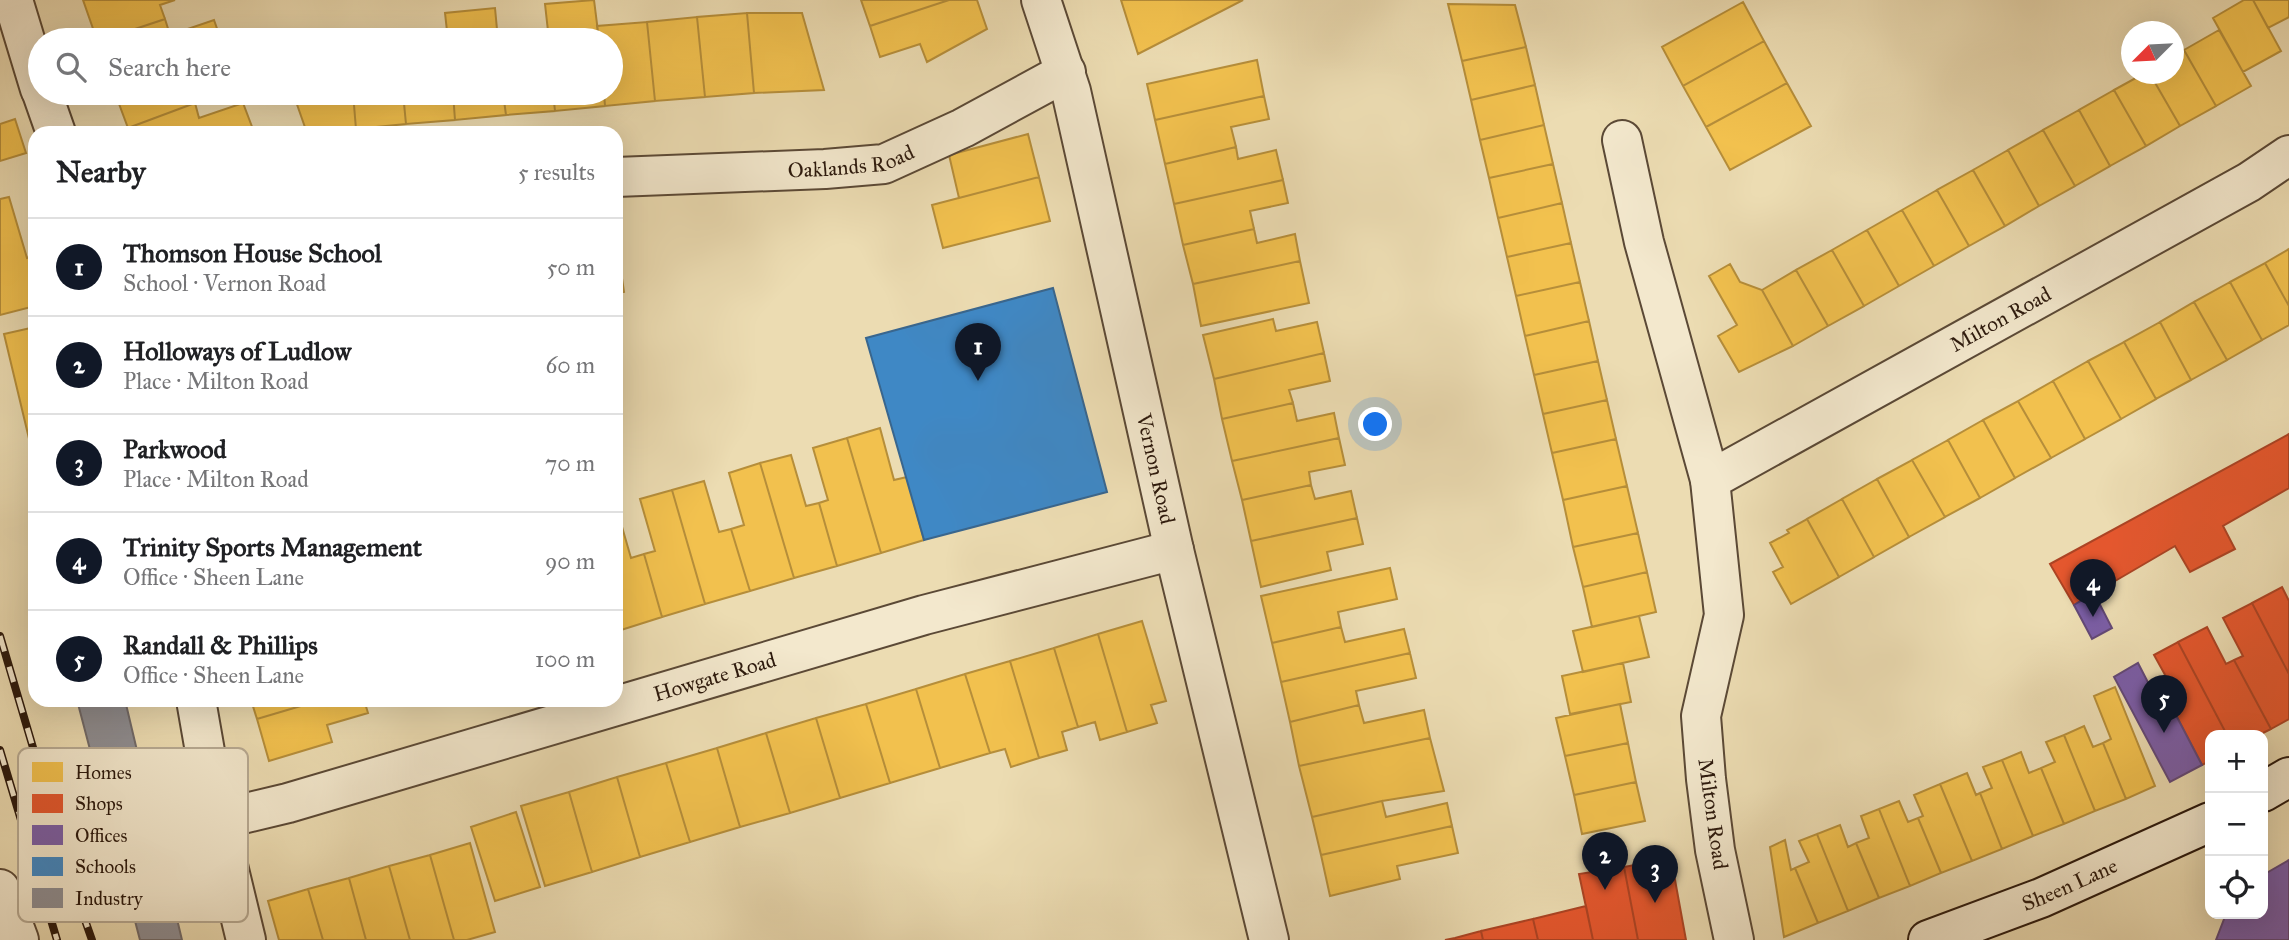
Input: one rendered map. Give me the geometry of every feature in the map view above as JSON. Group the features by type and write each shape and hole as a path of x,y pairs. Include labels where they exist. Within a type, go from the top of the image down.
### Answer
{"street":[{"path":"13,0 28,49"},
{"name":"Vernon Road","path":"1041,0 1066,72 1174,550 1269,940"},
{"name":"Oaklands Road","path":"623,177 884,164 963,128 1066,72"},
{"path":"46,105 54,126"},
{"name":"Milton Road","path":"1622,140 1644,242 1710,480 1724,615 1701,716 1715,850 1734,940"},
{"name":"Milton Road","path":"1710,480 2249,182 2289,155"},
{"name":"Howgate Road","path":"623,704 924,615 1174,550"},
{"path":"197,707 204,748"},
{"name":"Howgate Road","path":"248,813 613,707"},
{"path":"2268,789 2289,777"},
{"name":"Sheen Lane","path":"1928,940 2041,898 2205,824"},
{"path":"0,889 19,940"},
{"path":"242,922 246,940"}],"building: Homes":[{"path":"83,0 175,0 160,5 165,19 138,28 93,28"},
{"path":"594,0 598,28 548,28 545,4"},
{"path":"861,0 949,0 870,26"},
{"path":"949,0 977,0 987,29 927,62 920,44 880,57 870,26"},
{"path":"1121,0 1243,0 1138,54"},
{"path":"2244,0 2253,0 2281,51 2243,72 2213,18"},
{"path":"2253,0 2289,0 2289,17 2268,28"},
{"path":"1743,2 1764,41 1683,86 1662,47"},
{"path":"1448,4 1515,5 1526,47 1462,61"},
{"path":"495,8 497,28 447,28 445,13"},
{"path":"747,13 754,93 705,97 697,17"},
{"path":"747,13 802,13 824,90 754,93"},
{"path":"697,17 705,97 655,101 647,22"},
{"path":"165,19 168,28 138,28"},
{"path":"214,20 217,28 191,28"},
{"path":"647,22 655,101 623,104 623,28 597,26"},
{"path":"2219,30 2251,86 2216,106 2184,50"},
{"path":"1764,41 1787,83 1706,127 1683,86"},
{"path":"1526,47 1535,85 1471,100 1462,61"},
{"path":"2184,50 2216,106 2180,126 2156,84 2184,84"},
{"path":"1257,60 1264,96 1155,120 1147,84"},
{"path":"1787,83 1811,126 1730,170 1706,127"},
{"path":"2125,84 2156,84 2180,126 2146,146 2114,90"},
{"path":"1535,85 1544,125 1480,140 1471,100"},
{"path":"2114,90 2146,146 2110,166 2079,110"},
{"path":"1264,96 1269,119 1231,127 1236,147 1165,164 1155,120"},
{"path":"119,105 190,105 133,126 127,126"},
{"path":"190,105 196,105 199,118 244,105 252,126 133,126"},
{"path":"297,105 354,105 356,126 305,126"},
{"path":"354,105 404,105 406,124 356,126"},
{"path":"404,105 454,105 455,120 406,124"},
{"path":"454,105 505,105 506,115 455,120"},
{"path":"505,105 554,105 555,111 506,115"},
{"path":"554,105 605,105 605,106 555,111"},
{"path":"2079,110 2110,166 2075,186 2043,130"},
{"path":"15,119 26,153 0,161 0,124"},
{"path":"1544,125 1553,164 1489,178 1480,140"},
{"path":"2043,130 2075,186 2039,206 2008,150"},
{"path":"1028,134 1039,177 959,198 949,155"},
{"path":"1236,147 1238,159 1276,150 1283,180 1174,204 1165,164"},
{"path":"2008,150 2039,206 2005,226 1973,170"},
{"path":"1553,164 1562,203 1498,218 1489,178"},
{"path":"1973,170 2005,226 1969,246 1937,190"},
{"path":"1039,177 1050,221 943,248 932,205"},
{"path":"1283,180 1288,203 1250,211 1254,229 1183,245 1174,204"},
{"path":"1937,190 1969,246 1934,266 1902,210"},
{"path":"9,197 28,258 28,308 0,315 0,199"},
{"path":"1562,203 1571,243 1507,257 1498,218"},
{"path":"1902,210 1934,266 1899,286 1867,230"},
{"path":"1254,229 1257,243 1295,234 1300,261 1193,284 1183,245"},
{"path":"1867,230 1899,286 1864,306 1832,250"},
{"path":"1571,243 1580,282 1516,296 1507,257"},
{"path":"2289,249 2289,306 2265,263"},
{"path":"1832,250 1864,306 1828,326 1796,270"},
{"path":"1300,261 1309,303 1201,326 1193,284"},
{"path":"2265,263 2289,306 2289,325 2262,340 2230,282"},
{"path":"1730,264 1740,282 1762,290 1793,346 1739,372 1718,336 1737,325 1709,276"},
{"path":"1796,270 1828,326 1793,346 1762,290"},
{"path":"1580,282 1589,321 1525,336 1516,296"},
{"path":"2230,282 2262,340 2227,360 2194,302"},
{"path":"2194,302 2227,360 2191,380 2160,322"},
{"path":"1273,319 1276,331 1317,322 1324,353 1214,379 1203,335"},
{"path":"1589,321 1598,361 1534,375 1525,336"},
{"path":"2160,322 2191,380 2156,399 2124,342"},
{"path":"28,329 28,434 4,334"},
{"path":"2124,342 2156,399 2121,419 2088,361"},
{"path":"1324,353 1330,381 1289,390 1293,403 1222,419 1214,379"},
{"path":"1598,361 1607,400 1543,414 1534,375"},
{"path":"2088,361 2121,419 2085,439 2053,381"},
{"path":"2053,381 2085,439 2051,458 2018,401"},
{"path":"1607,400 1616,439 1552,453 1543,414"},
{"path":"2018,401 2051,458 2015,478 1983,420"},
{"path":"1293,403 1297,421 1334,413 1339,438 1232,461 1222,419"},
{"path":"1983,420 2015,478 1980,498 1948,440"},
{"path":"880,428 894,480 907,477 924,540 881,553 847,438"},
{"path":"847,438 881,553 837,566 819,503 828,500 813,448"},
{"path":"1339,438 1345,465 1309,472 1311,485 1242,500 1232,461"},
{"path":"1616,439 1627,486 1563,500 1552,453"},
{"path":"1948,440 1980,498 1945,517 1912,460"},
{"path":"791,455 806,506 819,503 837,566 794,578 760,463"},
{"path":"1912,460 1945,517 1909,537 1877,479"},
{"path":"760,463 794,578 750,591 731,529 744,525 729,473"},
{"path":"1877,479 1909,537 1874,557 1842,499"},
{"path":"704,481 719,532 731,529 750,591 705,604 672,490"},
{"path":"1311,485 1315,499 1351,491 1357,518 1251,541 1242,500"},
{"path":"1627,486 1638,533 1573,547 1563,500"},
{"path":"672,490 705,604 662,617 644,554 655,551 640,499"},
{"path":"1842,499 1874,557 1839,577 1807,519"},
{"path":"1357,518 1363,544 1327,552 1331,570 1261,587 1251,541"},
{"path":"1807,519 1839,577 1791,604 1773,572 1783,567 1770,543"},
{"path":"623,530 631,558 644,554 662,617 623,629"},
{"path":"1638,533 1647,572 1583,587 1573,547"},
{"path":"1390,568 1397,599 1338,612 1341,627 1272,643 1261,596"},
{"path":"1647,572 1656,612 1592,627 1583,587"},
{"path":"1639,616 1649,657 1583,672 1573,631"},
{"path":"1142,621 1166,701 1151,705 1157,723 1127,732 1098,634"},
{"path":"1341,627 1345,642 1404,629 1410,653 1281,682 1272,643"},
{"path":"1098,634 1127,732 1100,740 1095,722 1078,727 1054,648"},
{"path":"1054,648 1078,727 1062,732 1067,750 1039,758 1010,661"},
{"path":"1410,653 1416,678 1356,691 1359,705 1290,722 1281,682"},
{"path":"1010,661 1039,758 1011,767 1005,749 990,753 965,674"},
{"path":"1623,663 1631,702 1570,714 1562,676"},
{"path":"965,674 990,753 940,768 916,689"},
{"path":"2115,687 2155,786 2126,799 2103,743 2111,739 2094,696"},
{"path":"916,689 940,768 890,783 866,704"},
{"path":"866,704 890,783 840,798 816,718"},
{"path":"1620,704 1628,743 1565,756 1556,718"},
{"path":"1359,705 1364,723 1424,710 1430,738 1299,766 1290,722"},
{"path":"253,707 297,707 257,719"},
{"path":"297,707 366,707 368,713 327,725 332,742 269,761 257,719"},
{"path":"816,718 840,798 790,813 766,733"},
{"path":"2084,726 2093,747 2103,743 2126,799 2095,811 2064,735"},
{"path":"766,733 790,813 740,827 717,748"},
{"path":"2064,735 2095,811 2064,824 2041,768 2055,762 2046,742"},
{"path":"1430,738 1444,791 1382,801 1312,817 1299,766"},
{"path":"1628,743 1636,782 1574,795 1565,756"},
{"path":"717,748 740,827 690,842 666,763"},
{"path":"2021,752 2029,773 2041,768 2064,824 2033,836 2002,760"},
{"path":"2002,760 2033,836 2002,849 1980,793 1992,788 1983,767"},
{"path":"666,763 690,842 640,857 617,777"},
{"path":"1967,773 1976,795 1980,793 2002,849 1972,861 1940,784"},
{"path":"617,777 640,857 592,872 569,792"},
{"path":"1636,782 1645,821 1582,834 1574,795"},
{"path":"1940,784 1972,861 1941,873 1918,818 1923,816 1914,795"},
{"path":"569,792 592,872 545,886 521,806"},
{"path":"1382,801 1386,817 1447,803 1452,826 1321,855 1312,817"},
{"path":"1899,801 1908,822 1918,818 1941,873 1910,886 1879,809"},
{"path":"1879,809 1910,886 1879,898 1856,843 1869,838 1861,816"},
{"path":"516,812 540,887 495,901 471,827"},
{"path":"1840,825 1848,847 1856,843 1879,898 1848,911 1817,834"},
{"path":"1452,826 1458,853 1397,866 1400,879 1330,896 1321,855"},
{"path":"1817,834 1848,911 1818,923 1795,868 1809,862 1799,841"},
{"path":"1785,840 1791,870 1795,868 1818,923 1784,937 1770,847"},
{"path":"470,843 495,932 467,940 454,940 430,855"},
{"path":"430,855 454,940 410,940 389,866"},
{"path":"389,866 410,940 366,940 349,878"},
{"path":"349,878 366,940 323,940 308,889"},
{"path":"308,889 323,940 279,940 268,901"}],"building: Shops":[{"path":"2289,434 2289,488 2223,526 2235,549 2190,572 2175,546 2074,605 2050,564"},
{"path":"2282,587 2289,601 2289,674 2252,603"},
{"path":"2252,603 2289,674 2289,719 2271,729 2234,660 2243,656 2223,618"},
{"path":"2207,627 2226,664 2234,660 2271,729 2224,730 2178,642"},
{"path":"2178,642 2224,730 2205,730 2205,764 2202,765 2166,696 2174,691 2154,655"},
{"path":"1671,858 1686,940 1638,940 1624,867"},
{"path":"1624,867 1638,940 1593,940 1579,874"},
{"path":"1586,906 1593,940 1538,940 1533,919"},
{"path":"1533,919 1538,940 1483,940 1481,931"},
{"path":"1481,931 1483,940 1445,940 1455,938"}],"building: Offices":[{"path":"2094,593 2112,628 2092,639 2074,605"},
{"path":"2138,663 2157,700 2166,696 2202,765 2170,782 2114,677"},
{"path":"2289,860 2289,940 2216,940 2224,919 2268,919 2268,872"}],"building: Schools":[{"path":"1053,288 1107,492 924,540 866,338"}],"building: Industry":[{"path":"79,707 127,707 136,748 90,748"},
{"path":"135,922 178,922 182,940 140,940"}],"railway":[{"path":"0,636 33,748"},
{"path":"0,750 18,810"},
{"path":"52,922 57,940"},
{"path":"86,922 92,940"}],"place":[{"name":"Thomson House School","path":"978,381"},
{"name":"Trinity Sports Management","path":"2093,617"},
{"name":"Randall & Phillips","path":"2164,733"},
{"name":"Holloways of Ludlow","path":"1605,890"},
{"name":"Parkwood","path":"1655,903"}]}
